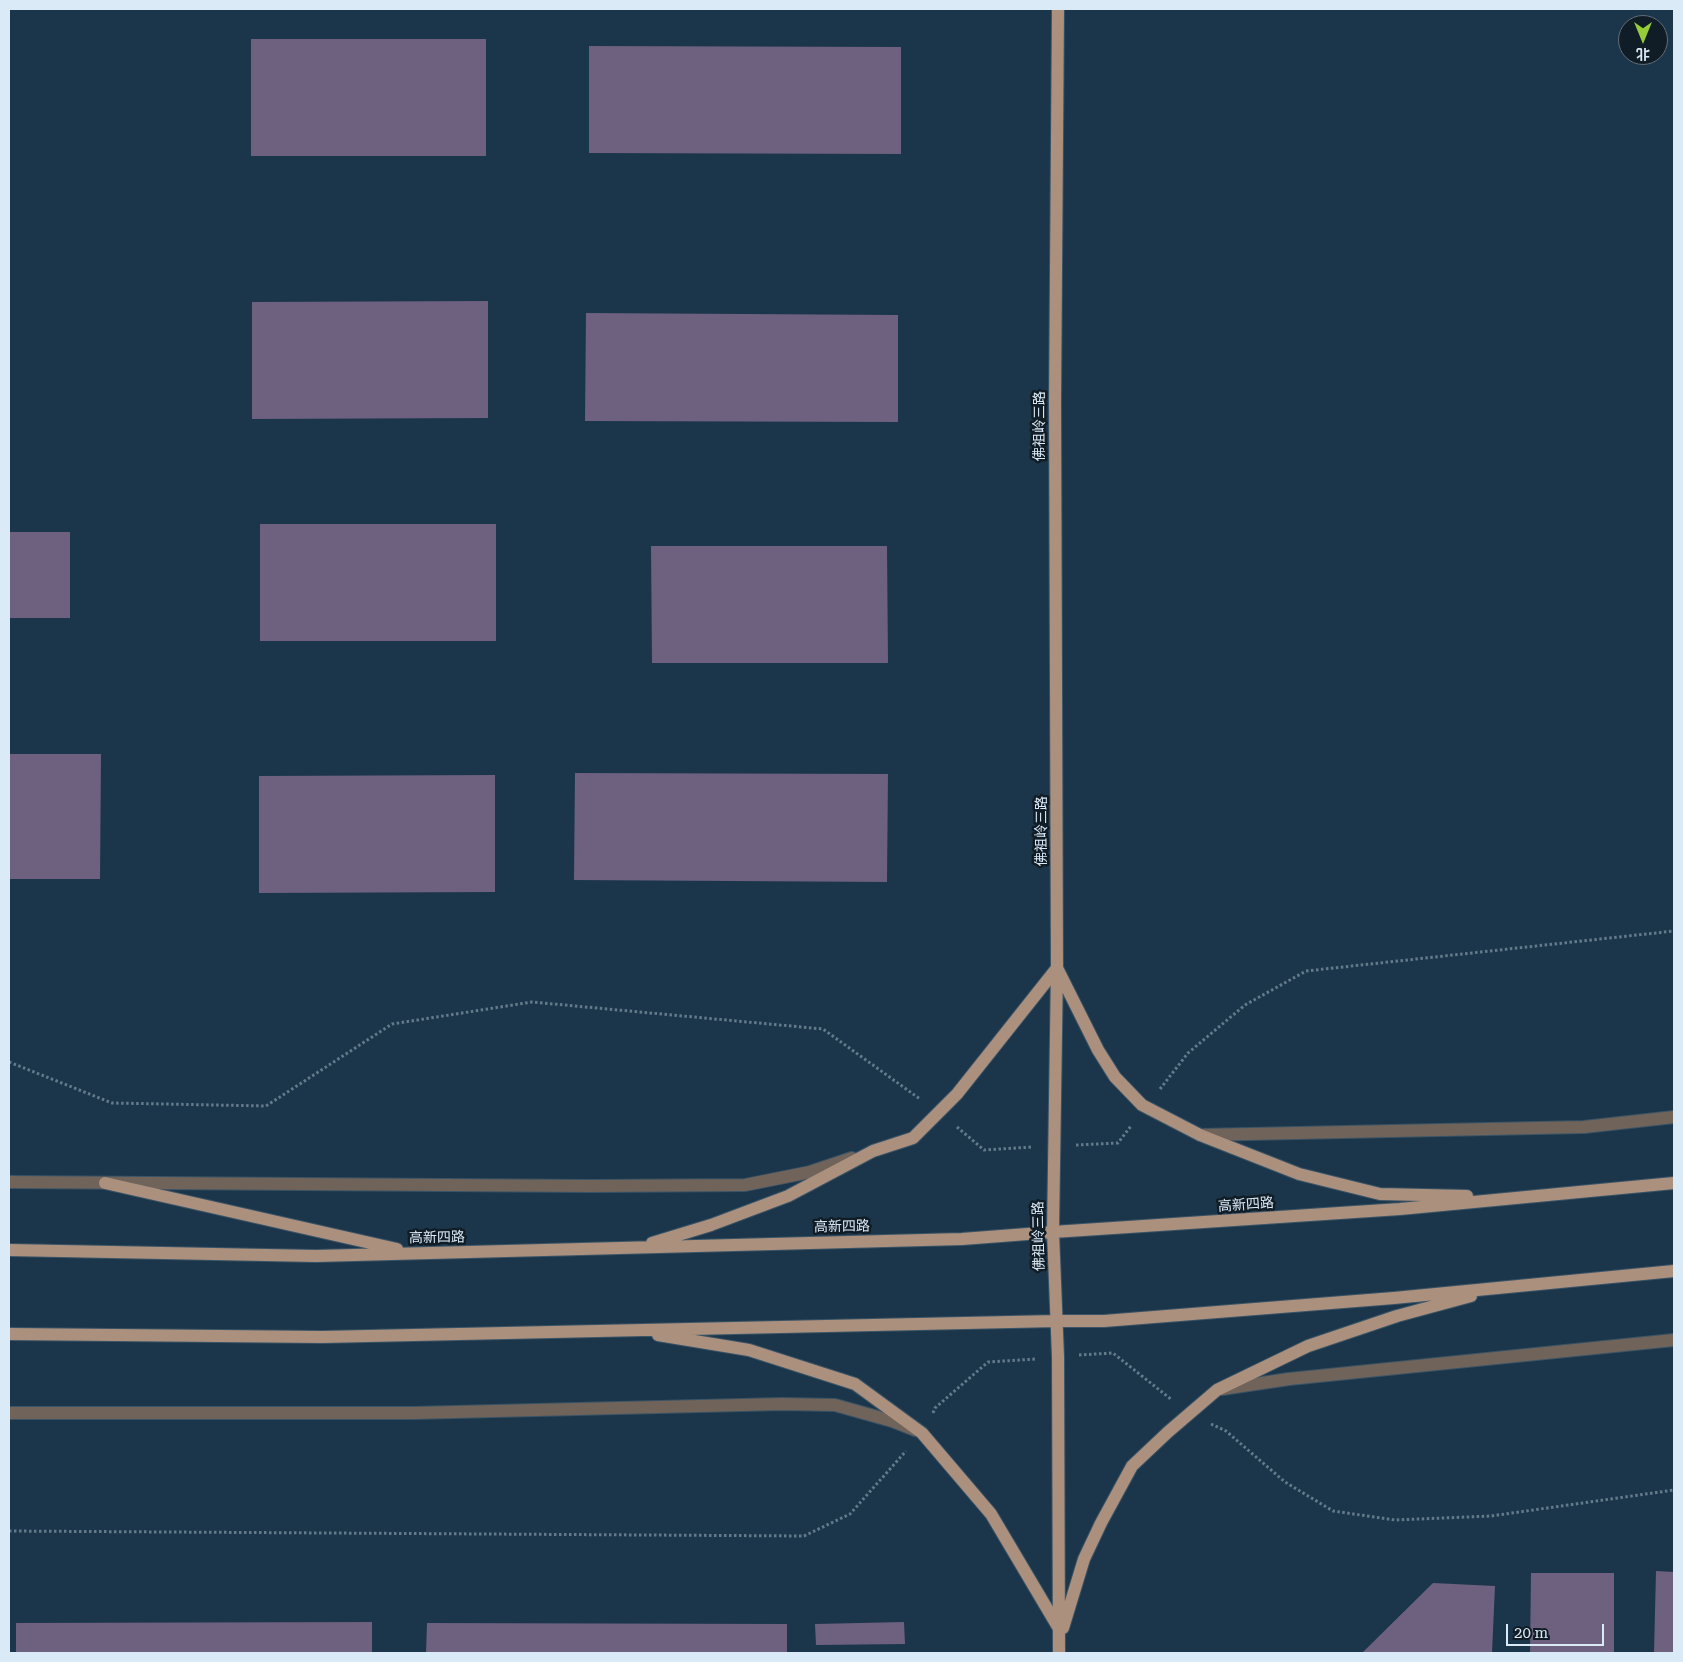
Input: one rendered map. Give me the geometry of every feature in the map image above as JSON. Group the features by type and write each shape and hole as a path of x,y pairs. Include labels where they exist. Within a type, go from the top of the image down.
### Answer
{"main road":[{"name":"佛祖岭三路","path":"1058,9 1055,400 1057,968 1053,1232 1058,1357 1059,1641"},
{"path":"635,1248 711,1225 788,1196 873,1151 913,1138 958,1094 1057,968 1098,1050 1115,1077 1142,1105 1200,1135 1299,1174 1380,1194 1532,1197"},
{"path":"104,1183 417,1254"},
{"name":"高新四路","path":"9,1250 316,1256 962,1239 1390,1210 1674,1184"},
{"path":"9,1334 322,1337 1104,1321 1394,1298 1674,1271"},
{"path":"1059,1641 1084,1559 1132,1466 1189,1413 1217,1390 1308,1346 1397,1316 1504,1287"},
{"path":"628,1330 749,1350 855,1384 922,1433 991,1514 1059,1641"}],"lane":[{"path":"1200,1135 1584,1127 1674,1117"},
{"path":"9,1182 581,1186 745,1185 810,1172 873,1151"},
{"path":"1217,1390 1289,1379 1674,1340"},
{"path":"9,1413 413,1413 782,1404 835,1405 922,1433"}],"path":[{"path":"9,1062 112,1103 266,1106 392,1024 532,1002 823,1029 939,1113 984,1150 1118,1144 1188,1053 1245,1005 1306,971 1674,931"},
{"path":"9,1531 804,1536 850,1514 922,1433 935,1408 988,1362 1113,1353 1189,1413 1226,1431 1285,1482 1333,1511 1394,1520 1491,1516 1674,1490"}],"building":[{"path":"251,39 486,39 486,156 251,156"},
{"path":"589,46 901,47 901,154 589,153"},
{"path":"488,301 488,418 252,419 252,302"},
{"path":"586,313 898,315 898,422 585,421"},
{"path":"260,524 496,524 496,641 260,641"},
{"path":"9,532 70,532 70,618 9,618"},
{"path":"651,546 887,546 888,663 652,663"},
{"path":"9,754 101,754 100,879 9,879"},
{"path":"575,773 888,774 887,882 574,880"},
{"path":"495,775 495,892 259,893 259,776"},
{"path":"1656,1571 1674,1572 1674,1653 1654,1653"},
{"path":"1531,1573 1614,1573 1614,1653 1530,1653"},
{"path":"1433,1583 1495,1586 1492,1653 1362,1653"},
{"path":"372,1622 372,1653 16,1653 16,1623"},
{"path":"904,1622 905,1644 816,1645 815,1624"},
{"path":"427,1623 787,1624 787,1653 426,1653"}]}
